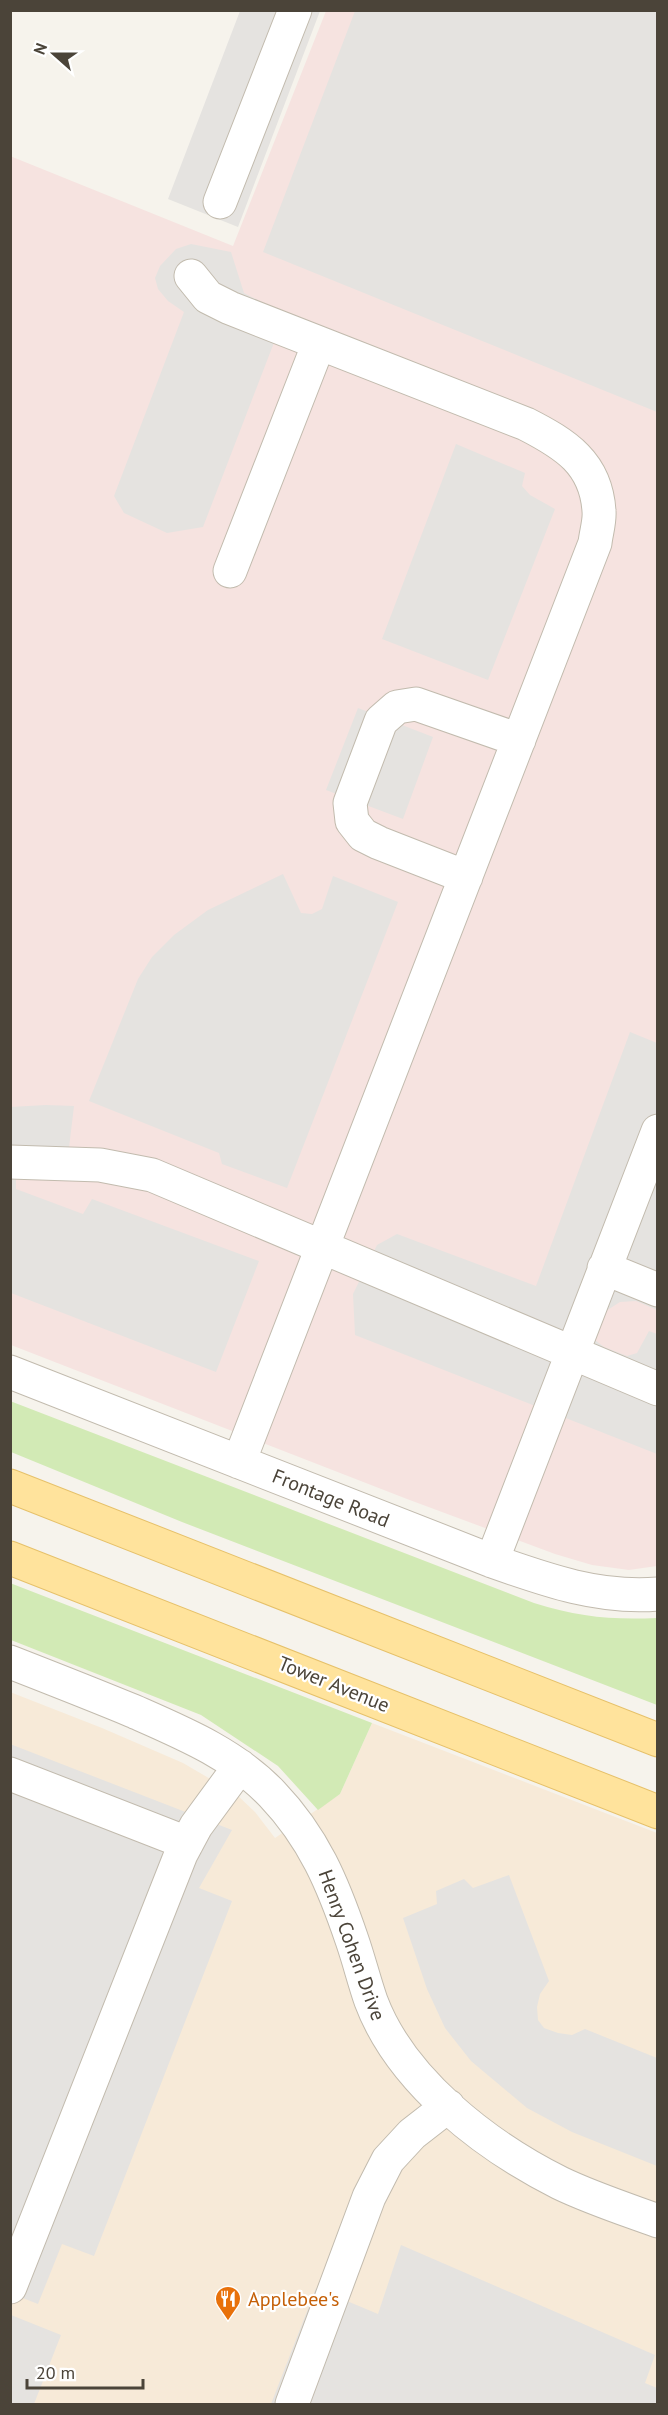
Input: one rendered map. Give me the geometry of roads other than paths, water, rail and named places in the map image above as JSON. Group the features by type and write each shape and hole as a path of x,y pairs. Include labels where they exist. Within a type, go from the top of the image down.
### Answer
{"main road":[{"path":"10,1486 657,1740"},
{"name":"Tower Avenue","path":"10,1558 657,1812"}],"street":[{"path":"220,202 296,10"},
{"path":"191,276 201,290 217,302 526,424 562,442 579,460 594,484 600,513 595,543 239,1462"},
{"path":"230,571 320,343"},
{"path":"466,877 379,843 363,835 352,821 350,803 381,721 397,707 416,704 519,740"},
{"path":"492,1562 657,1131"},
{"path":"10,1162 100,1165 152,1175 657,1389"},
{"path":"604,1268 657,1290"},
{"name":"Frontage Road","path":"10,1372 492,1562 562,1585 592,1592 622,1595 657,1594"},
{"name":"Henry Cohen Drive","path":"10,1662 185,1734 240,1766 288,1811 314,1848 336,1894 365,1984 380,2022 400,2055 413,2071 448,2106 488,2140 533,2169 576,2190 657,2221"},
{"path":"14,2268 181,1854 196,1826 240,1766"},
{"path":"10,1774 187,1843"},
{"path":"292,2404 369,2197 388,2160 412,2134 448,2106"}],"place":[{"name":"Applebee's","path":"228,2322"}]}
